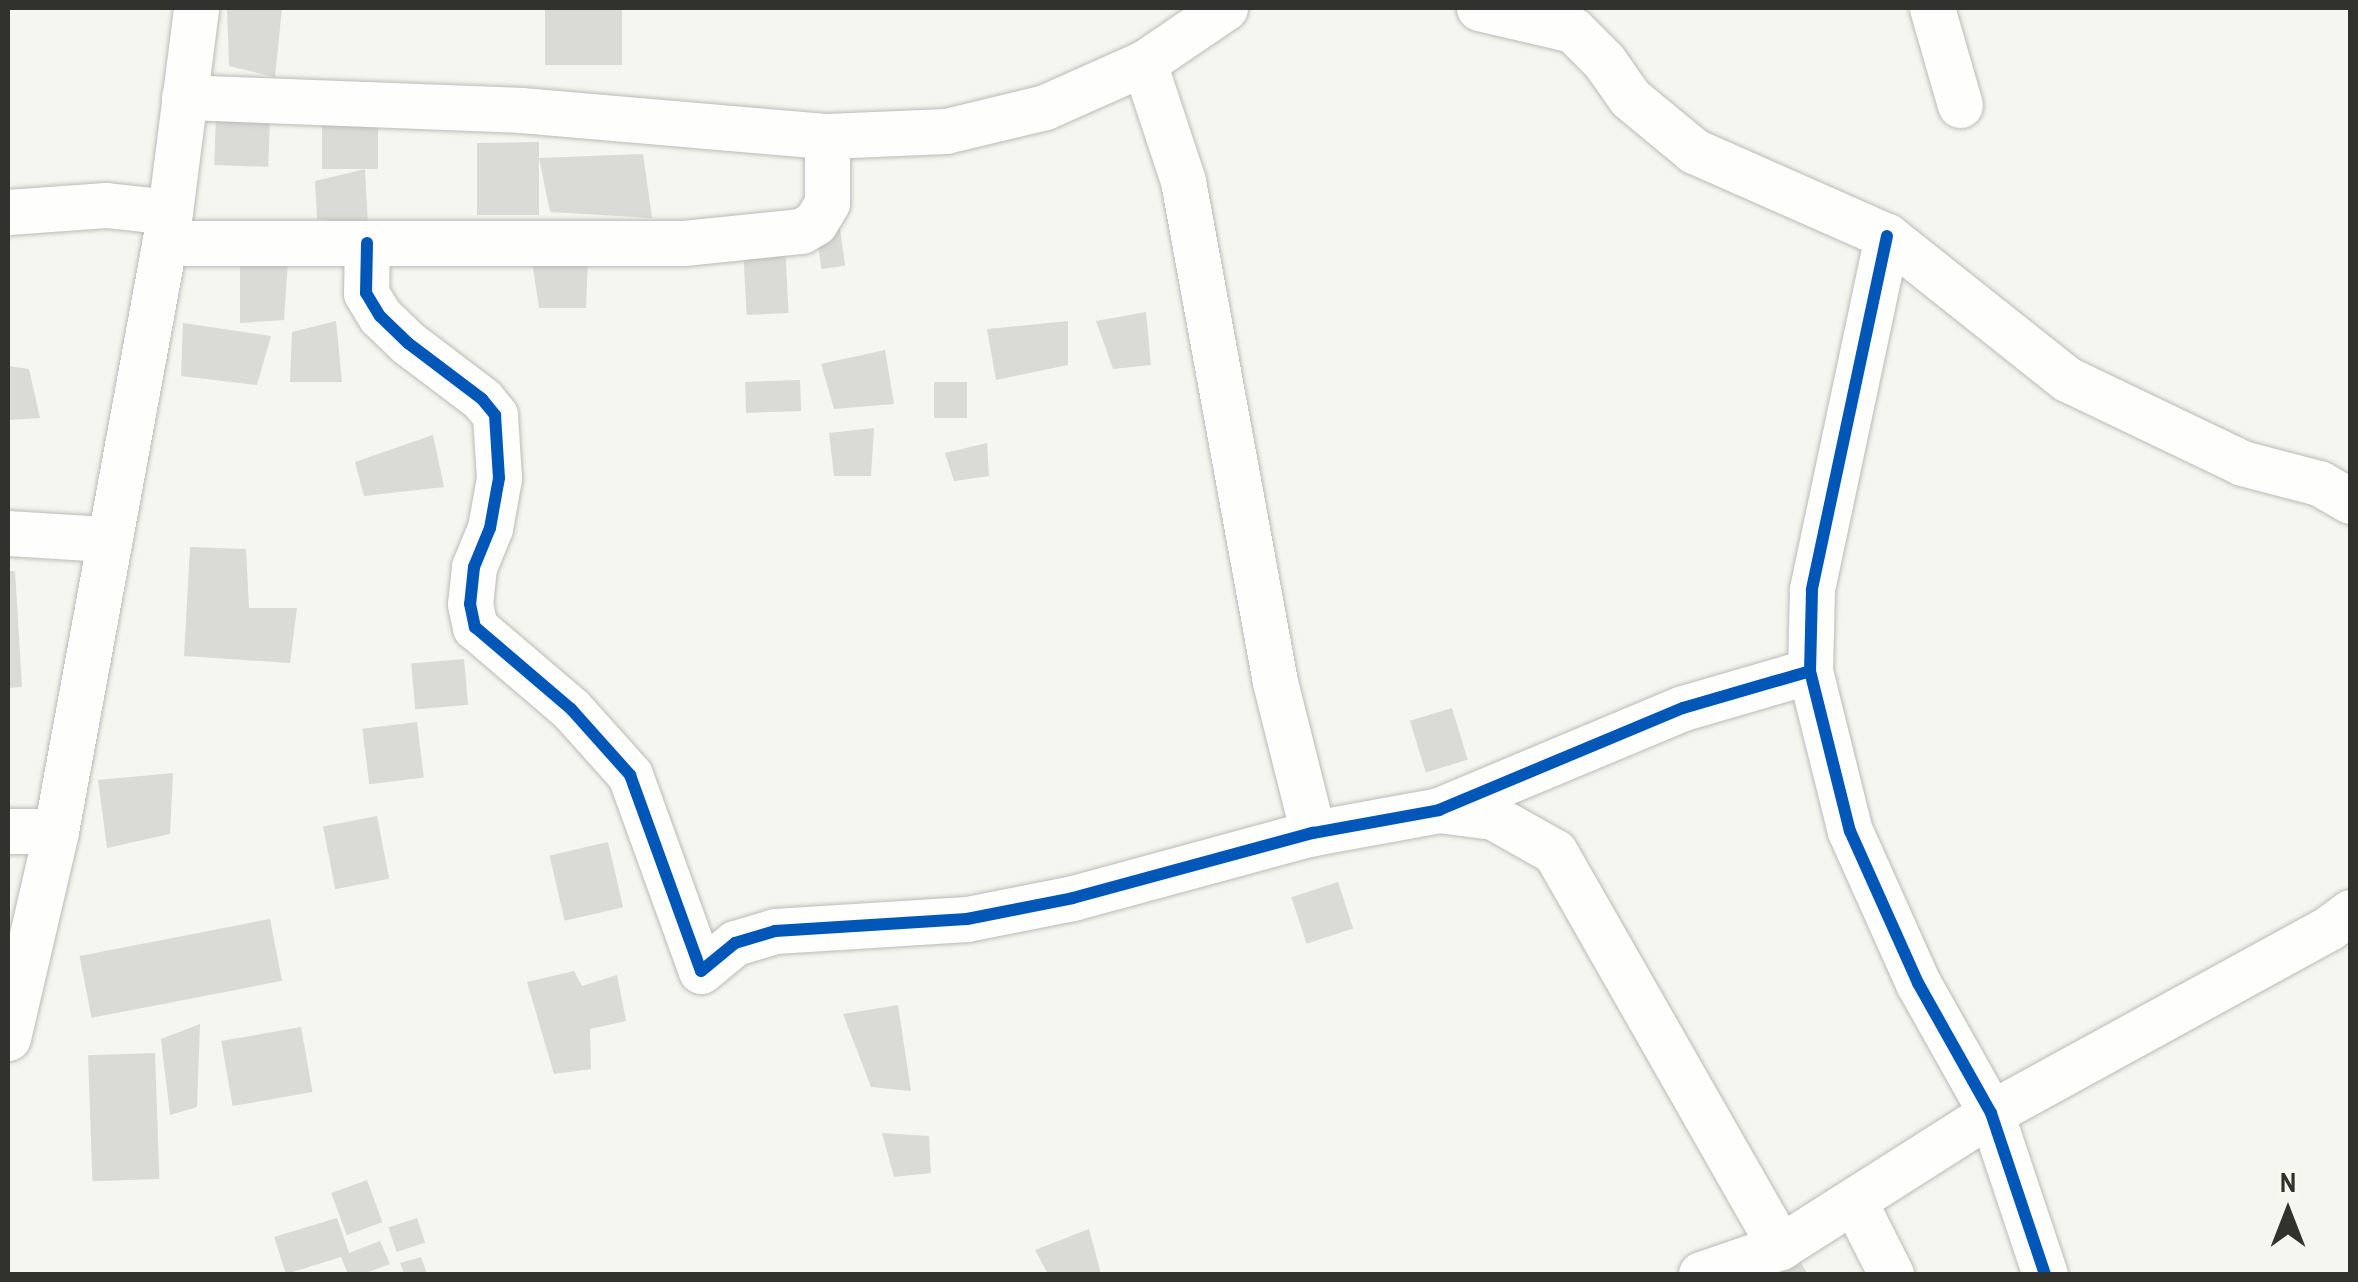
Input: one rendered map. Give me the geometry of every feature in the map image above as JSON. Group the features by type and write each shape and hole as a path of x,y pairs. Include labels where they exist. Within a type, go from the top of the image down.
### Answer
{"street":[{"path":"8,1038 56,830 106,539 167,228 196,8"},
{"path":"184,97 521,110 827,136 946,131 1044,107 1144,64 1225,8"},
{"path":"1479,8 1573,30 1604,61 1630,98 1694,151 1887,236 2067,379 2242,463 2319,483 2350,502"},
{"path":"1932,8 1960,105"},
{"path":"1144,64 1183,181 1276,682 1313,833"},
{"path":"8,212 106,205 167,228 367,242 684,242 800,232 815,223 828,203 827,136"},
{"path":"1887,236 1812,590 1810,671 1850,831 1918,983 1992,1113 2045,1274"},
{"path":"367,242 366,293 380,316 408,344 482,399 494,416 499,478 490,528 474,567 470,604 475,627 571,710 630,775 700,971 735,942 775,931 967,920 1073,898 1313,833 1440,810 1683,708 1810,671"},
{"path":"8,533 106,539"},
{"path":"1440,810 1493,816 1554,852 1780,1247"},
{"path":"8,832 56,830"},
{"path":"1701,1274 1780,1247 1992,1113 2329,928 2350,912"},
{"path":"1854,1201 1891,1274"}],"building":[{"path":"227,8 282,8 275,77 229,66"},
{"path":"545,8 622,8 622,65 545,65"},
{"path":"216,115 270,117 268,167 214,165"},
{"path":"322,118 378,118 378,169 322,169"},
{"path":"539,142 539,215 477,215 477,143"},
{"path":"643,154 652,218 550,212 539,158"},
{"path":"365,169 368,226 317,219 315,181"},
{"path":"840,229 845,266 821,269 816,232"},
{"path":"785,245 789,313 747,315 743,247"},
{"path":"588,257 586,308 539,308 532,261"},
{"path":"288,261 284,320 240,323 240,264"},
{"path":"1146,312 1151,365 1113,369 1096,321"},
{"path":"336,321 342,382 290,382 292,332"},
{"path":"1068,321 1068,365 996,380 987,329"},
{"path":"183,323 271,336 257,385 181,376"},
{"path":"885,350 894,404 834,409 821,364"},
{"path":"8,366 29,369 40,418 8,420"},
{"path":"800,380 801,411 746,413 745,382"},
{"path":"934,382 967,382 967,418 934,418"},
{"path":"874,428 871,476 834,476 829,433"},
{"path":"433,435 444,487 364,496 355,462"},
{"path":"987,443 989,476 954,481 945,453"},
{"path":"190,547 246,549 249,608 297,608 290,663 184,656"},
{"path":"8,571 15,571 22,687 8,688"},
{"path":"464,659 468,705 415,709 411,664"},
{"path":"1452,708 1468,760 1426,773 1410,721"},
{"path":"417,722 424,778 369,784 362,729"},
{"path":"173,773 170,834 107,848 98,780"},
{"path":"377,816 389,879 335,889 323,826"},
{"path":"608,842 623,907 565,921 550,855"},
{"path":"1338,882 1353,929 1307,944 1291,897"},
{"path":"270,919 282,981 92,1018 80,956"},
{"path":"574,971 582,986 617,975 626,1021 590,1029 591,1069 554,1074 527,982"},
{"path":"898,1005 911,1091 871,1087 843,1014"},
{"path":"200,1024 197,1107 170,1115 161,1039"},
{"path":"301,1027 312,1092 233,1106 221,1041"},
{"path":"155,1053 159,1179 92,1181 88,1055"},
{"path":"882,1133 929,1136 931,1173 894,1177"},
{"path":"367,1180 382,1222 347,1235 331,1193"},
{"path":"337,1218 349,1253 380,1241 390,1264 363,1274 348,1274 341,1257 286,1274 274,1237"},
{"path":"417,1218 425,1243 397,1252 388,1227"},
{"path":"1089,1229 1101,1274 1048,1274 1035,1250"},
{"path":"421,1257 427,1274 404,1274 400,1263"},
{"path":"1801,1263 1808,1274 1776,1274"}],"cycle path":[{"path":"1887,236 1812,590 1810,671 1850,831 1918,983 1991,1113 2045,1274"},
{"path":"367,243 366,293 380,316 408,343 482,399 495,415 499,478 490,528 474,567 470,604 475,627 571,709 630,775 701,971 735,943 775,931 967,919 1073,898 1313,833 1439,810 1683,708 1810,671"}]}
